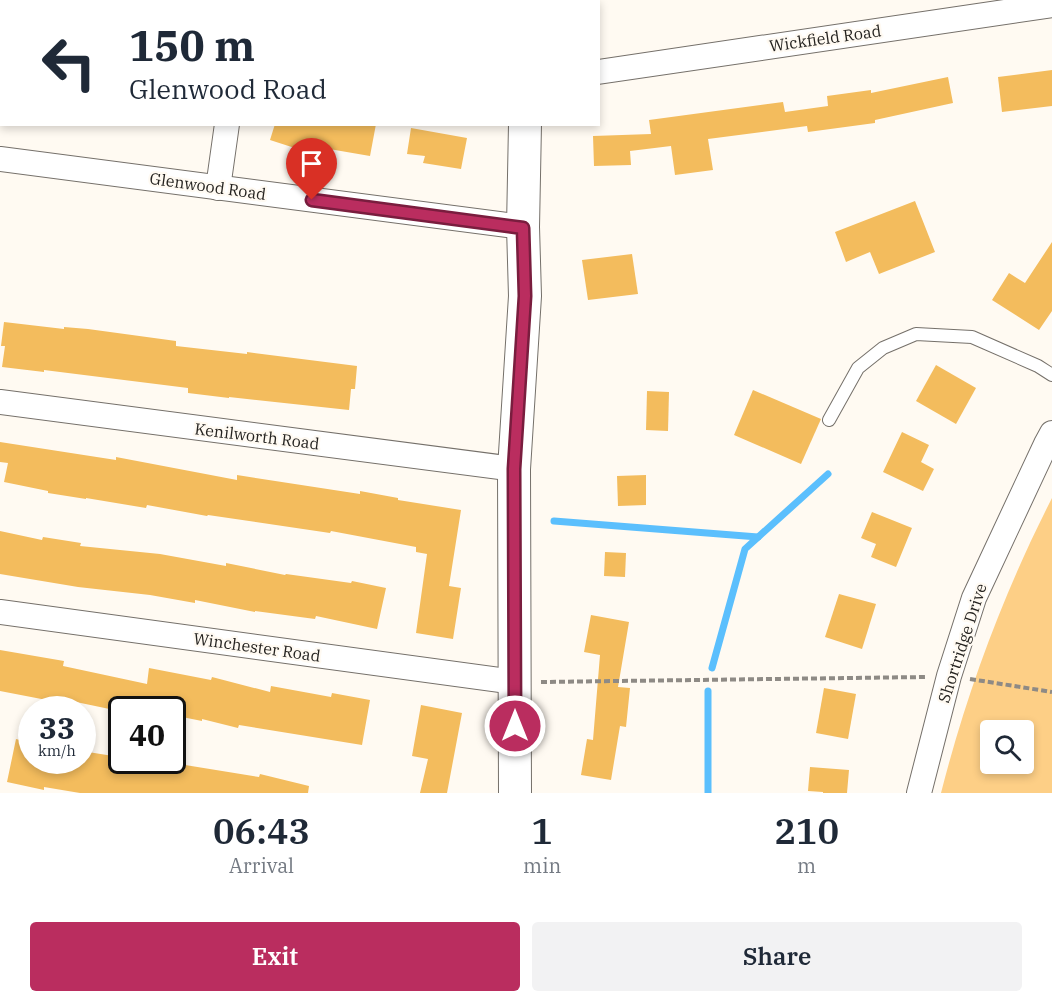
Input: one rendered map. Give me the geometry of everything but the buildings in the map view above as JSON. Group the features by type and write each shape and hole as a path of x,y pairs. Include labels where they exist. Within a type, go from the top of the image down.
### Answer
{"street":[{"name":"Wickfield Road","path":"600,72 1052,5"},
{"path":"218,188 227,126"},
{"path":"515,793 514,469 525,296 523,228 525,126"},
{"name":"Glenwood Road","path":"0,159 523,228"},
{"name":"Kenilworth Road","path":"0,402 514,469"},
{"name":"Shortridge Drive","path":"919,793 949,676 974,598 1052,433"},
{"name":"Winchester Road","path":"0,612 515,682"}],"lane":[{"path":"829,420 858,368 883,348 916,334 972,337 1038,366 1052,375"}],"path":[{"path":"515,682 949,676 1052,692"}],"shaded area":[{"path":"1052,498 1052,793 941,793 988,642 1018,569"}],"waterway":[{"path":"712,668 745,549 828,474"},
{"path":"554,521 758,537"},
{"path":"708,691 708,793"}],"route":[{"path":"312,200 523,228 525,296 514,469 515,726"}]}
